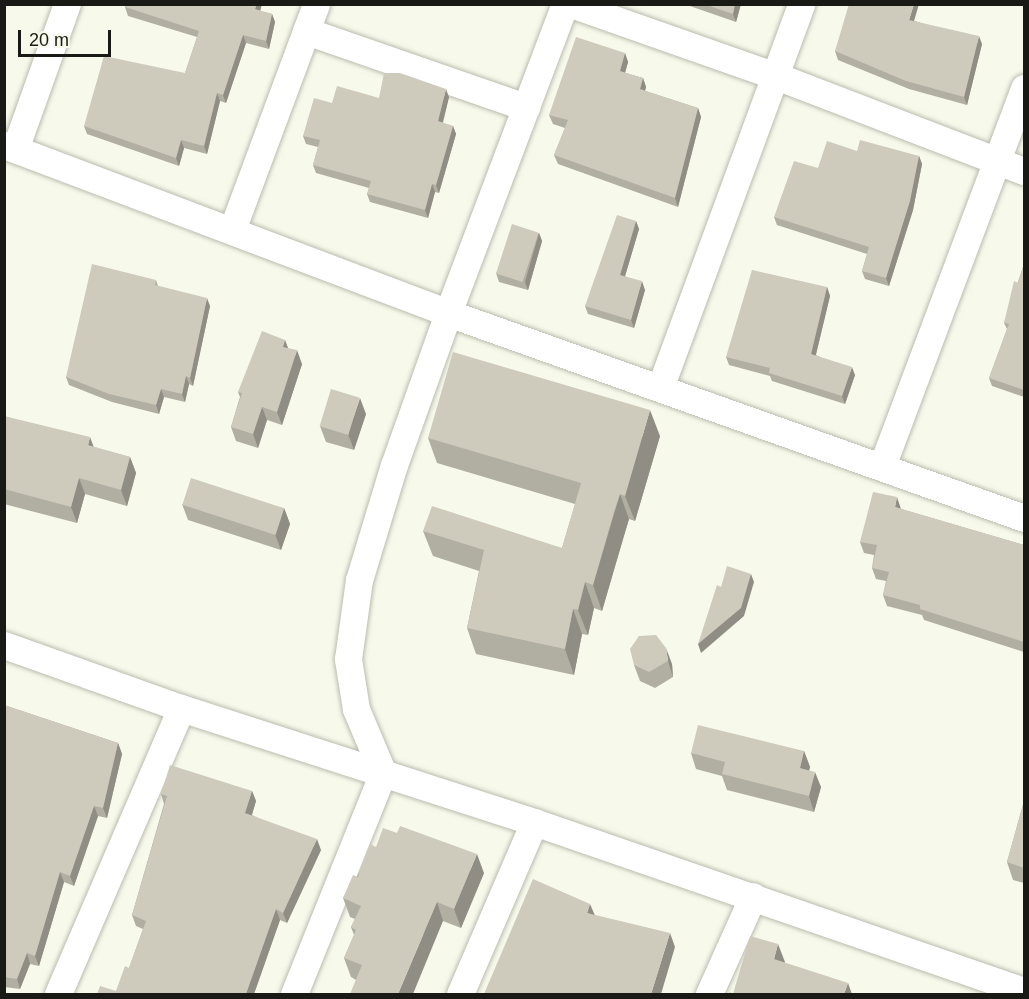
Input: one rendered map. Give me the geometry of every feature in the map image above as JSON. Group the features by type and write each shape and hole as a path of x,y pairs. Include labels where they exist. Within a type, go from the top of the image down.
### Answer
{"street":[{"path":"67,4 10,147 448,313 1024,518"},
{"path":"232,230 316,4"},
{"path":"294,994 383,774 356,709 348,659 359,580 394,465 448,313 565,4"},
{"path":"571,4 776,76 1024,171"},
{"path":"660,387 801,4"},
{"path":"306,31 526,107"},
{"path":"882,466 1024,88"},
{"path":"4,645 181,708 534,822 753,896 1024,991"},
{"path":"58,994 181,708"},
{"path":"460,994 534,822"},
{"path":"709,994 753,896"}],"building":[{"path":"126,4 257,4 255,9 272,14 266,41 243,35 223,95 217,93 204,146 181,140 176,158 84,126 104,56 185,73 199,31 125,7"},
{"path":"704,4 735,4 733,14"},
{"path":"849,4 914,4 909,20 979,36 964,97 906,81 835,51"},
{"path":"576,37 625,53 620,71 643,78 640,89 698,108 675,198 554,155 568,120 549,115"},
{"path":"384,73 400,73 446,89 438,121 453,126 436,185 432,184 425,210 367,194 371,181 313,165 320,140 303,136 314,98 332,103 337,86 379,98"},
{"path":"860,140 919,156 910,201 886,278 862,271 869,247 774,217 794,161 818,168 827,141 857,151"},
{"path":"617,215 636,221 620,275 642,281 631,320 585,306"},
{"path":"512,224 539,233 523,282 496,273"},
{"path":"92,264 156,280 155,285 207,298 190,378 186,376 182,394 161,389 156,405 109,394 66,377"},
{"path":"1024,264 1024,390 989,378 1009,324 1004,323 1014,281 1018,283"},
{"path":"752,270 827,287 811,354 852,367 842,396 769,373 770,368 726,357"},
{"path":"262,331 285,340 283,347 297,350 277,412 262,407 253,434 231,427 242,393 238,392"},
{"path":"453,352 650,410 625,496 620,494 593,585 585,582 578,610 573,609 565,649 467,628 484,550 423,531 432,506 562,548 581,483 428,438"},
{"path":"331,389 360,398 348,435 320,426"},
{"path":"4,416 90,437 88,445 130,457 121,490 79,478 71,507 4,489"},
{"path":"191,478 284,508 276,535 182,505"},
{"path":"873,492 897,497 895,507 1024,545 1024,642 920,609 920,605 883,595 889,572 872,568 877,545 860,542"},
{"path":"727,566 751,574 741,608 698,644 717,585 721,587"},
{"path":"656,635 666,648 668,661 649,672 634,665 630,649 639,636"},
{"path":"4,705 118,743 103,808 94,806 70,876 60,872 35,956 27,953 17,979 4,977"},
{"path":"698,725 804,751 800,768 815,772 809,796 722,774 725,762 691,753"},
{"path":"170,765 252,791 245,813 317,839 283,913 276,909 246,994 97,994 100,986 116,991 125,966 129,968 146,921 132,915 167,796 161,794"},
{"path":"1024,801 1024,868 1007,862"},
{"path":"400,826 477,854 454,909 437,902 398,994 350,994 362,965 344,958 356,930 351,927 361,906 343,898 353,875 358,877 370,844 376,847 383,828 397,833"},
{"path":"533,879 590,904 587,913 670,933 651,994 484,994"},
{"path":"750,936 778,944 774,959 848,983 844,994 733,994"}]}
